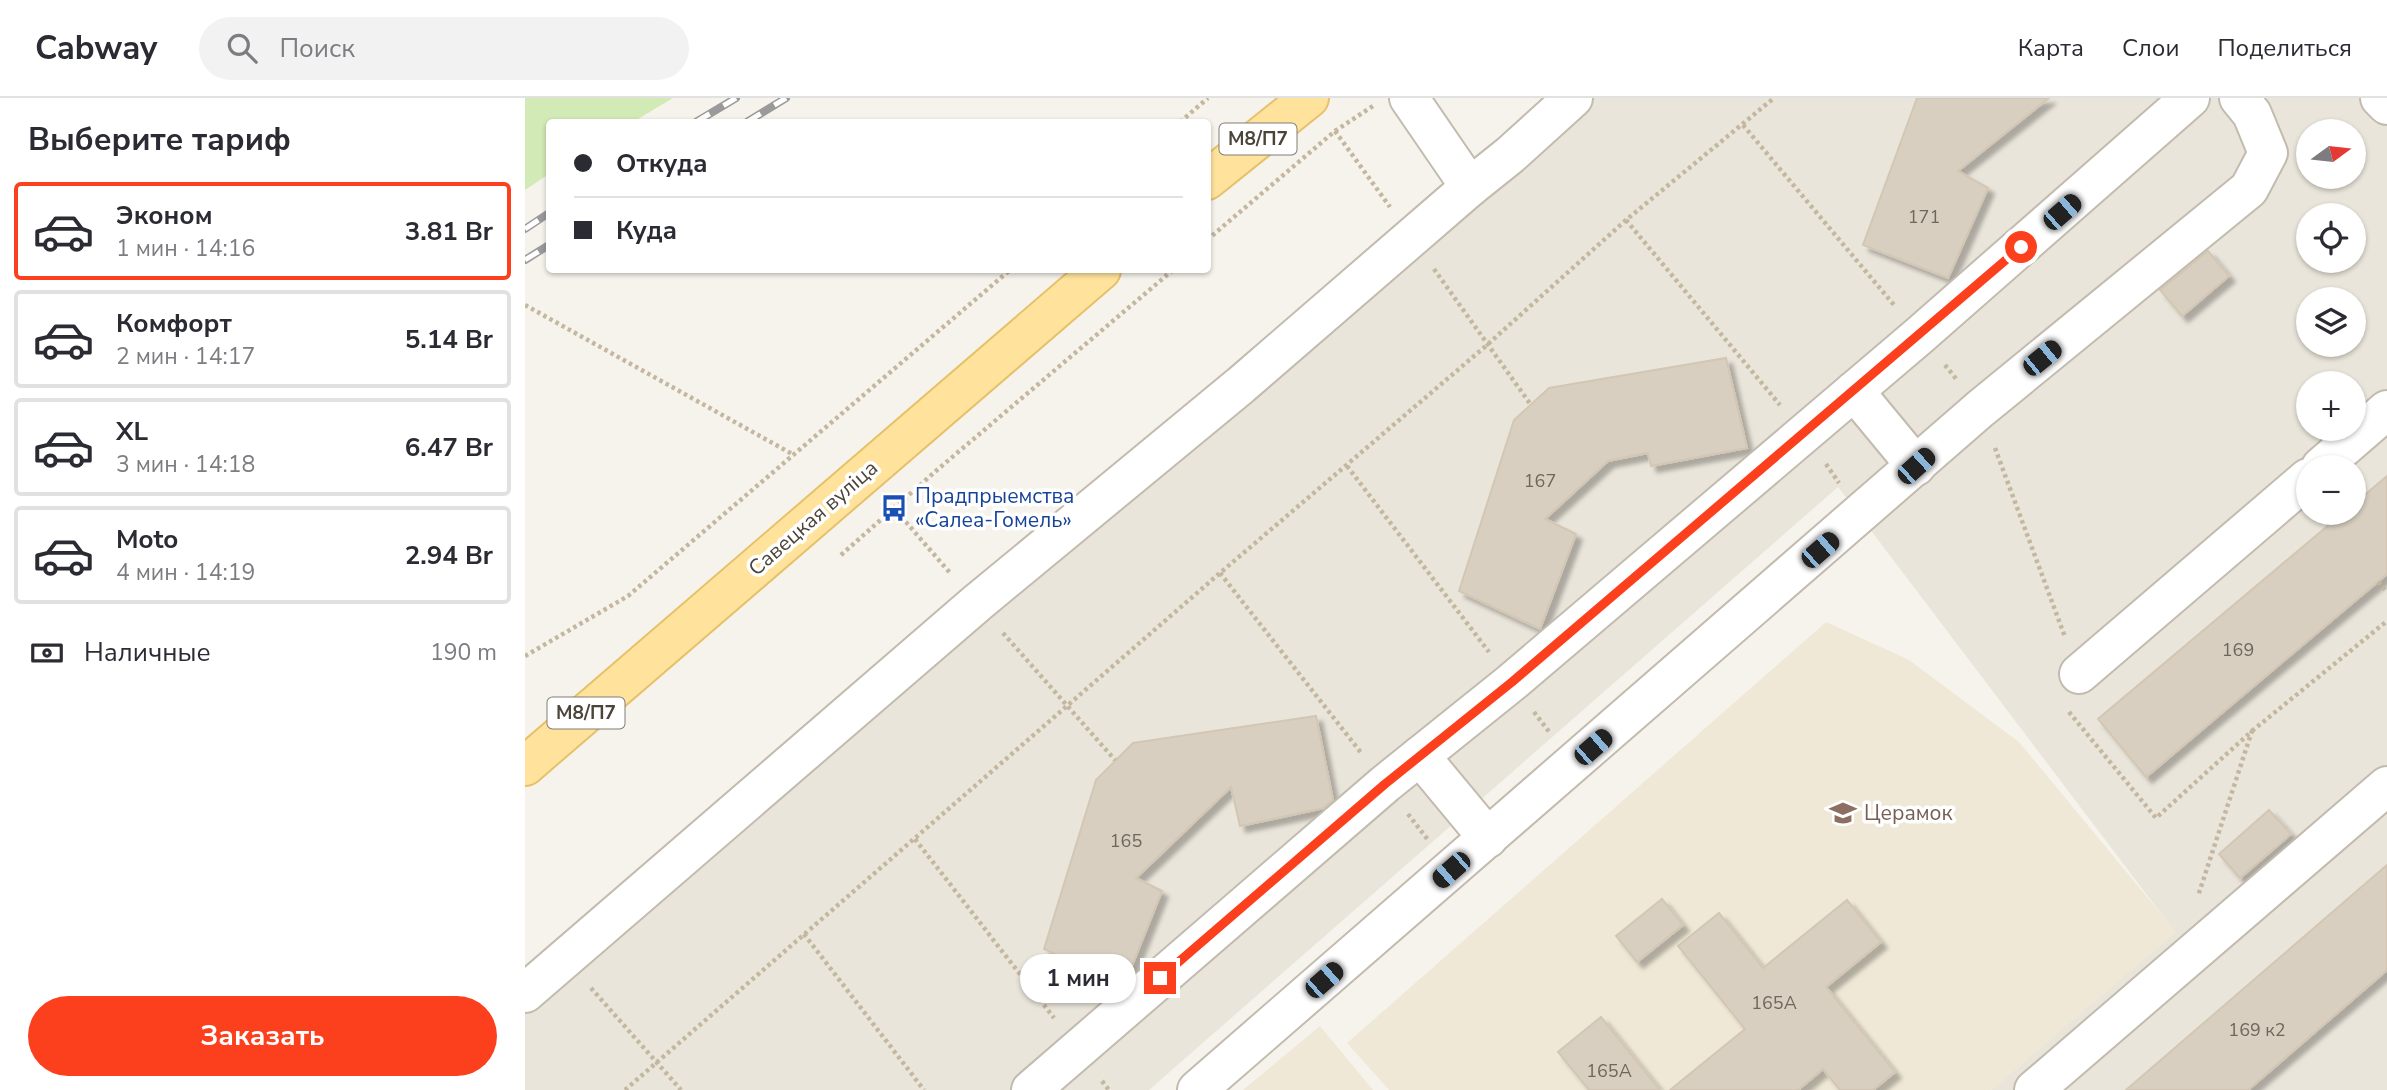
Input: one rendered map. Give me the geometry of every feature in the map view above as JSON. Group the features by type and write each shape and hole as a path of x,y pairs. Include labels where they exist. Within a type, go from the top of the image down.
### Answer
{"main road":[{"name":"М8/П7","path":"1211,177 1309,98"},
{"name":"Савецкая вуліца","path":"525,766 1098,273"}],"street":[{"path":"525,993 966,612 1241,385 1573,98"},
{"path":"1032,1090 1385,784 1512,682 1920,335 2190,98"},
{"path":"1197,1090 1980,409 2249,189 2268,153 2252,114 2239,98"},
{"path":"2380,98 2387,105"},
{"path":"1392,101 1471,187"},
{"path":"1854,391 1916,466"},
{"path":"2335,455 2387,410"},
{"path":"2079,674 2296,488"},
{"path":"1420,756 1488,838"},
{"path":"2034,1090 2387,786"}],"path":[{"path":"1184,119 1208,98"},
{"path":"625,1090 1487,345 1626,220 1774,98"},
{"path":"1211,237 1335,131 1392,101"},
{"path":"1743,125 1980,409 2079,674 2056,696 2156,818 2252,731 2387,621"},
{"path":"1626,220 1804,434 1861,514"},
{"path":"525,656 628,596 1006,273"},
{"path":"841,555 947,461 1169,273"},
{"path":"525,306 794,455"},
{"path":"1347,466 1572,764"},
{"path":"1220,573 1451,870"},
{"path":"2378,582 2387,592"},
{"path":"2196,904 2252,731"},
{"path":"915,839 1109,1090"},
{"path":"804,934 924,1090"},
{"path":"565,959 681,1090"}],"shaded area":[{"path":"1589,98 2387,98 2387,1090 1991,1090 2175,932 1838,487 1149,1090 525,1090 525,998"},
{"name":"Церамок","path":"1826,622 1909,660 2019,742 2176,932 1991,1090 1389,1090 1347,1043"},
{"path":"1320,1026 1373,1090 1243,1090"}],"green space":[{"path":"525,98 673,98 638,119 546,119 546,176 525,190"}],"building":[{"path":"1917,98 2049,98 1958,171 1988,188 1948,278 1863,245"},
{"path":"2208,251 2229,276 2182,316 2160,290"},
{"path":"1726,358 1747,448 1651,466 1648,453 1608,461 1545,519 1576,534 1540,629 1459,591 1514,420 1549,388"},
{"path":"2387,476 2387,574 2146,777 2098,719 2329,525 2366,525 2366,494"},
{"path":"1316,716 1333,800 1324,808 1240,826 1231,787 1136,878 1162,891 1127,978 1121,984 1044,949 1096,780 1133,743"},
{"path":"2269,810 2291,834 2240,878 2219,854"},
{"path":"2387,865 2387,970 2248,1090 2126,1090"},
{"path":"1662,899 1683,925 1637,962 1616,936"},
{"path":"1847,900 1881,942 1826,987 1895,1072 1873,1090 1840,1090 1823,1069 1798,1090 1670,1090 1745,1029 1678,946 1719,913 1763,968"},
{"path":"1601,1017 1660,1090 1589,1090 1558,1052"}],"railway":[{"path":"701,119 736,98"},
{"path":"752,119 786,98"},
{"path":"525,229 546,215"},
{"path":"525,260 546,247"}],"place":[{"name":"Прадпрыемства «Салеа-Гомель»","path":"894,508"},
{"name":"Церамок","path":"1843,813"}],"route":[{"path":"1160,978 1385,784 1512,682 2021,247"}]}
